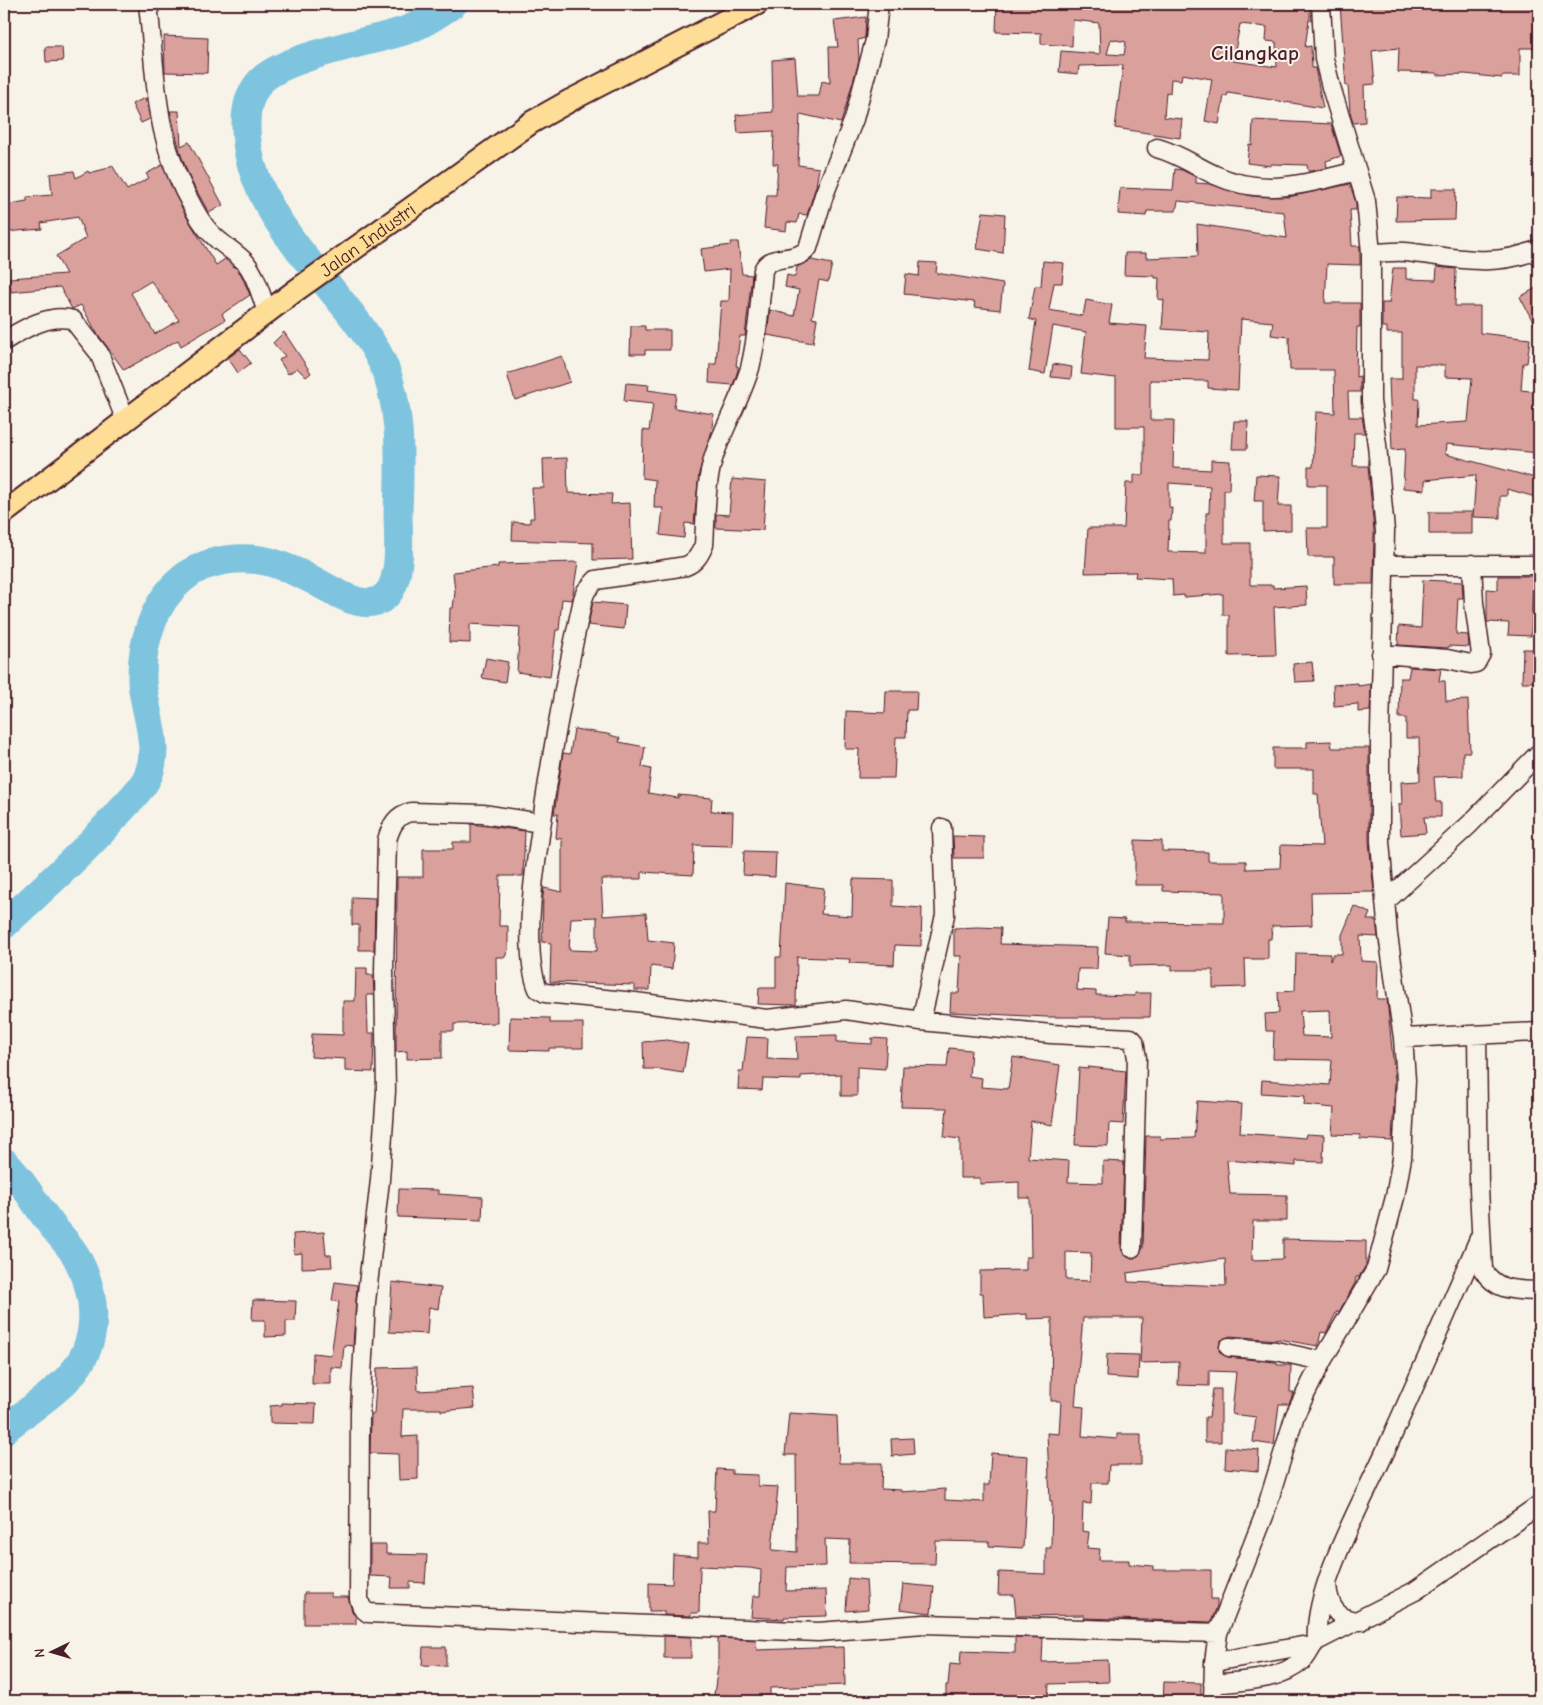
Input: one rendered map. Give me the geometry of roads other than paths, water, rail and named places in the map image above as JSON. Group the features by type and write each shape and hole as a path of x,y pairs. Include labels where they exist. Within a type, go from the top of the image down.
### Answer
{"main road":[{"name":"Jalan Industri","path":"4,513 295,291 532,122 757,4"}],"street":[{"path":"148,4 156,102 161,129 170,157 193,208 205,226 215,238 245,262 251,270 267,312"},
{"path":"879,4 875,40 854,119 824,194 808,248 804,253 796,257 771,260 763,270 756,342 744,387 715,454 710,473 704,544 700,554 691,564 686,566 596,580 586,591 560,699 541,823 531,909 532,962 538,989 545,993 767,1019 846,1010 921,1021 1051,1034 1118,1036 1134,1041 1137,1058 1132,1248"},
{"path":"1321,4 1326,68 1366,201 1370,253 1371,401 1385,531 1381,654 1380,841 1403,1038 1406,1080 1402,1158 1388,1230 1376,1269 1322,1362 1295,1415 1264,1516 1218,1632 1214,1662 1213,1693 1278,1674 1302,1662 1307,1656 1313,1645 1316,1625 1327,1584 1348,1532 1481,1234"},
{"path":"1157,148 1176,153 1215,175 1248,186 1294,187 1357,171"},
{"path":"1370,253 1404,252 1466,261 1523,256 1539,249"},
{"path":"4,341 47,320 57,317 73,320 99,353 126,420"},
{"path":"1381,654 1476,663 1481,654 1472,564"},
{"path":"1384,565 1537,565"},
{"path":"1386,902 1470,824 1539,753"},
{"path":"541,823 483,814 411,812 404,814 395,821 387,840 384,971 385,1117 366,1302 360,1411 359,1599 362,1608 368,1613 735,1630 818,1632 924,1624 1218,1632"},
{"path":"921,1021 945,915 942,828"},
{"path":"1403,1038 1539,1032"},
{"path":"1477,1036 1483,1270 1489,1280 1498,1286 1511,1290 1539,1291"},
{"path":"1229,1347 1276,1351 1322,1362"},
{"path":"1214,1662 1313,1645 1361,1621 1415,1590 1539,1505"},
{"path":"1327,1584 1330,1598 1337,1613 1349,1621 1361,1621"}],"waterway":[{"path":"4,925 93,841 142,787 147,778 151,766 153,742 143,693 142,667 144,653 156,612 163,600 182,579 203,566 215,562 252,559 284,567 339,594 362,602 373,602 383,598 391,589 397,571 399,540 399,451 396,409 392,389 377,352 359,325 275,217 260,187 249,156 246,118 249,102 259,83 286,65 327,51 411,29 453,4"},
{"path":"4,1162 17,1176 76,1256 89,1287 93,1318 87,1349 69,1377 4,1430"}],"district":[{"name":"Cilangkap","path":"1255,53"}]}
